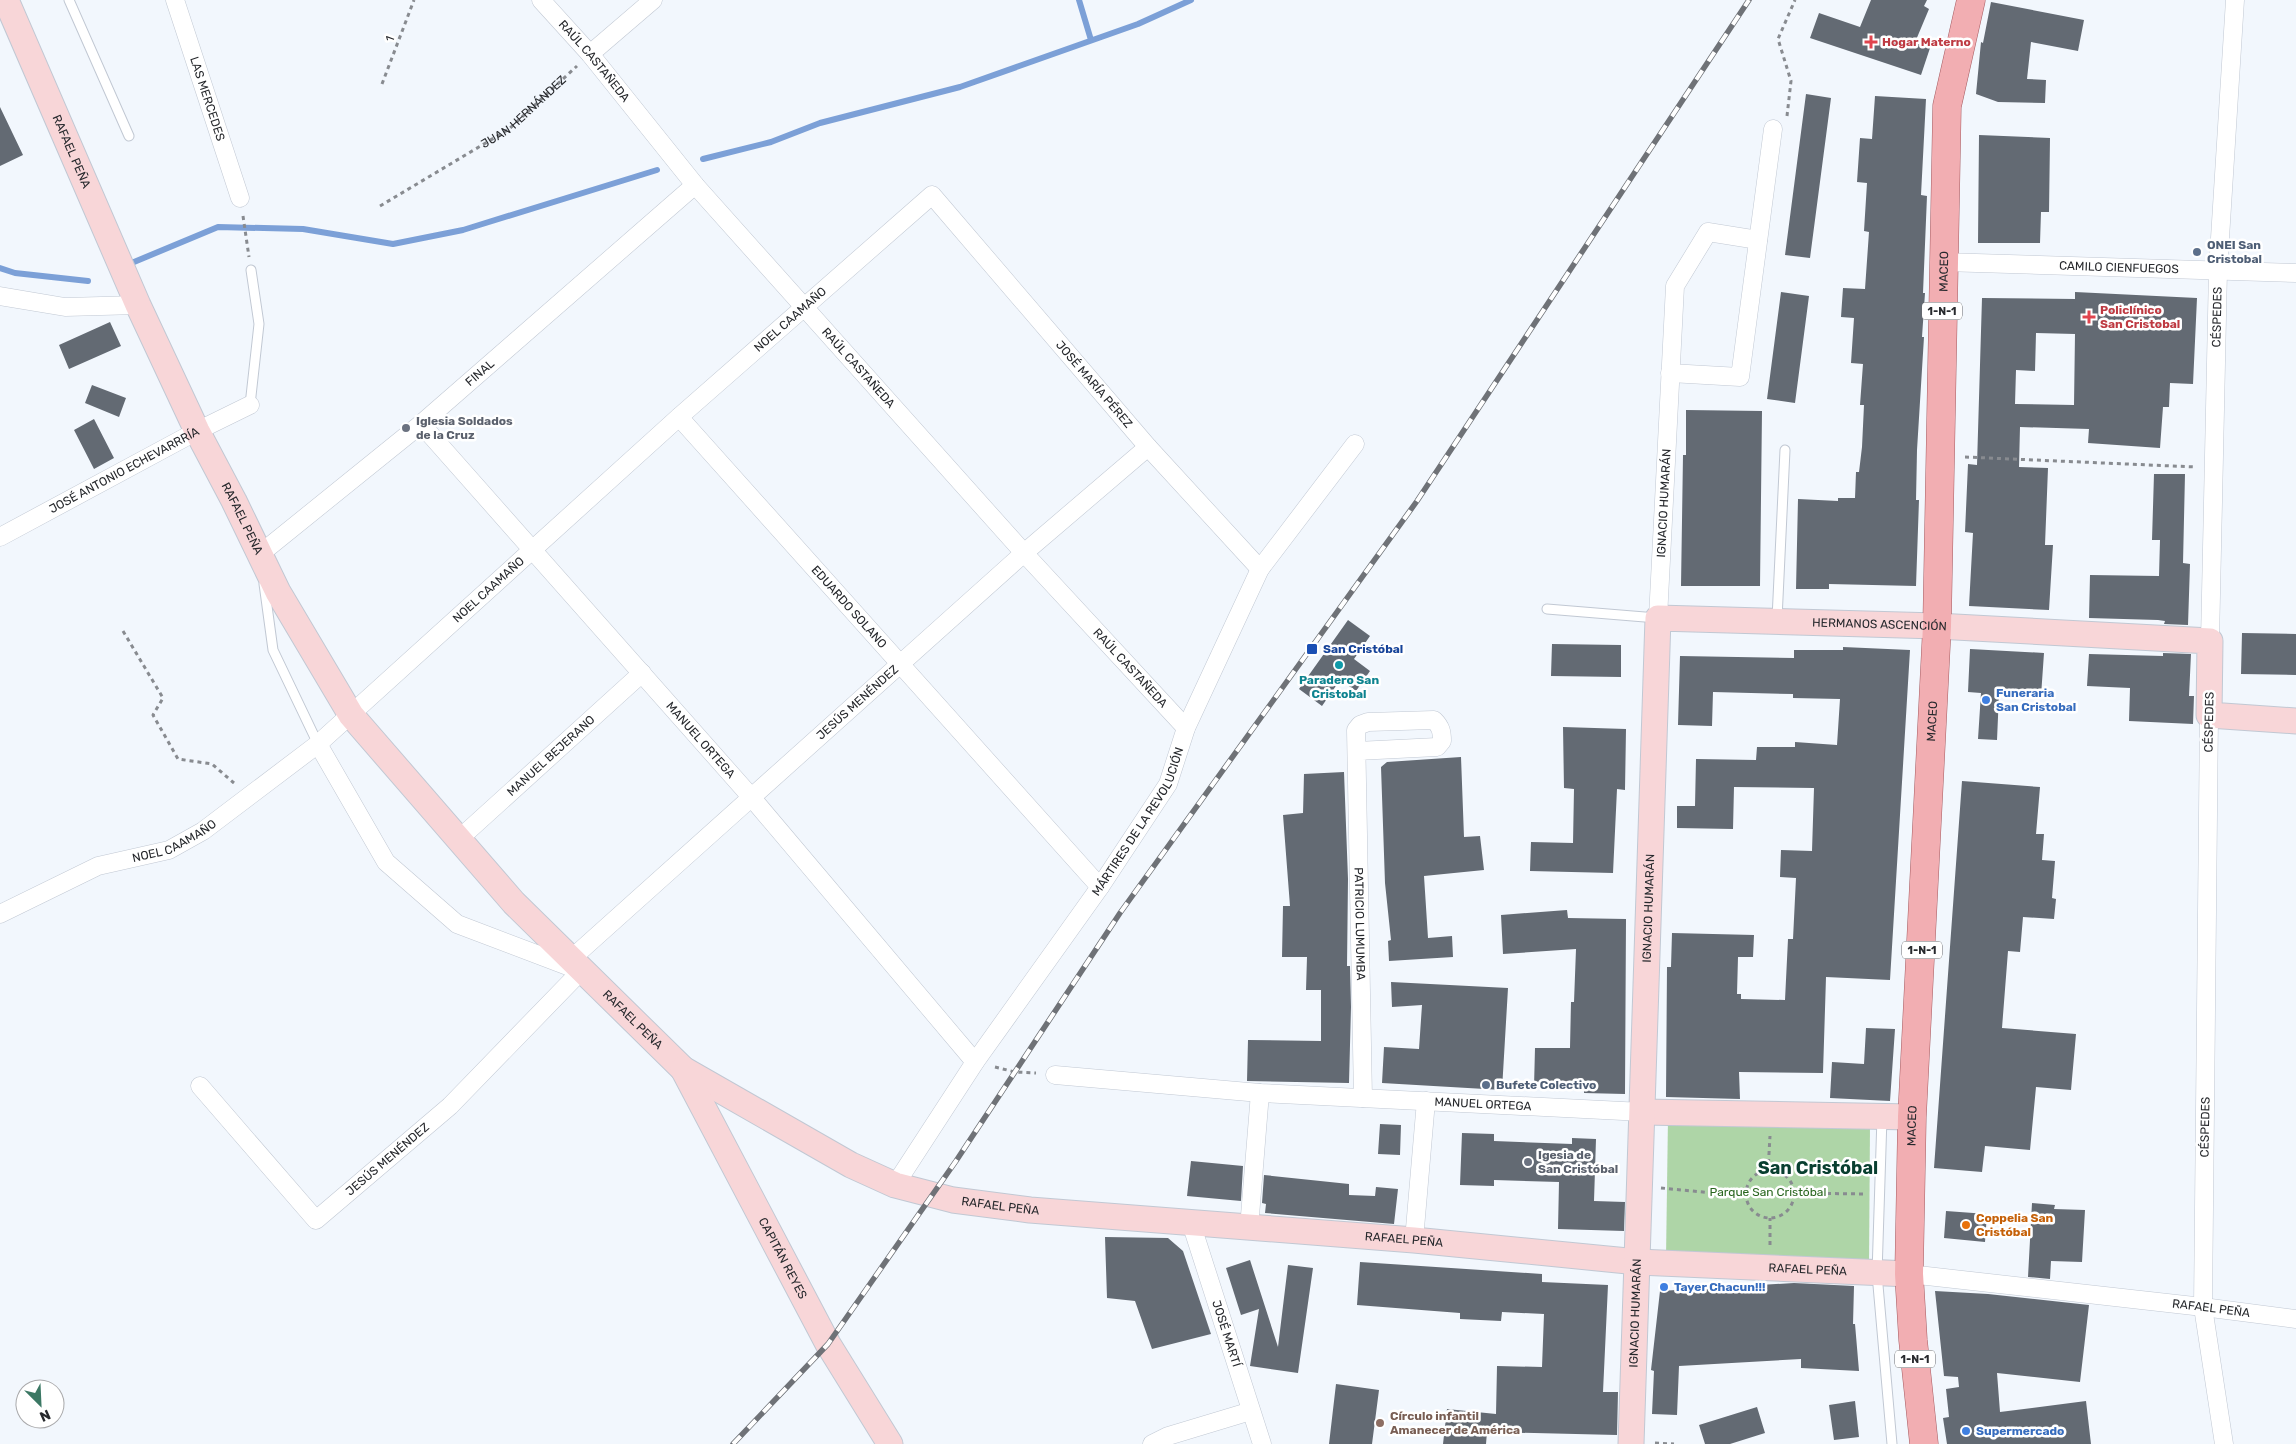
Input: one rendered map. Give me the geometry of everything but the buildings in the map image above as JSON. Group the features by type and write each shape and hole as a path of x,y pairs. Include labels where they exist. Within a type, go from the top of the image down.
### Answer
{"main road":[{"name":"MACEO","path":"1924,1444 1913,1340 1909,1274 1912,1117 1937,626 1947,106 1971,0"}],"street":[{"name":"RAFAEL PEÑA","path":"6,0 138,304 197,431 278,592 351,715 514,903 683,1069 851,1165 895,1186 953,1200 1030,1210 1414,1240 1638,1262 1909,1274 2296,1319"},
{"name":"LAS MERCEDES","path":"175,0 240,198"},
{"name":"RAÚL CASTAÑEDA","path":"541,0 590,54 695,185 1024,553 1186,728"},
{"path":"590,54 653,0"},
{"name":"CÉSPEDES","path":"2224,1444 2203,1307 2210,641 2218,270 2235,0"},
{"path":"1670,373 1740,377 1772,129"},
{"name":"FINAL","path":"260,554 421,424 695,185"},
{"name":"NOEL CAAMAÑO","path":"0,914 98,866 170,850 203,831 318,744 679,417 932,195"},
{"name":"JOSÉ MARÍA PÉREZ","path":"932,195 1148,447 1260,569"},
{"name":"IGNACIO HUMARÁN","path":"1631,1444 1641,1186 1658,618 1675,286 1708,232 1758,240"},
{"name":"CAMILO CIENFUEGOS","path":"1943,262 2296,273"},
{"path":"0,296 65,307 138,304"},
{"name":"JOSÉ ANTONIO ECHEVARRRÍA","path":"0,536 250,404"},
{"name":"EDUARDO SOLANO","path":"679,417 1100,887"},
{"name":"MANUEL ORTEGA","path":"421,424 752,798 975,1062"},
{"name":"MÁRTIRES DE LA REVOLUCIÓN","path":"895,1186 975,1062 1100,887 1168,784 1186,728 1260,569 1355,444"},
{"name":"JESÚS MENÉNDEZ","path":"200,1086 316,1220 450,1106 576,965 752,798 1024,553 1148,447"},
{"name":"HERMANOS ASCENCIÓN","path":"1658,618 1937,626 2210,641"},
{"path":"2210,666 2221,692 2231,704 2249,718"},
{"name":"MANUEL BEJERANO","path":"459,840 642,673"},
{"path":"2209,715 2296,721"},
{"name":"RAFAEL PEÑA","path":"318,744 386,862 457,924 576,965"},
{"name":"PATRICIO LUMUMBA","path":"1357,751 1363,1098"},
{"name":"CAPITÁN REYES","path":"683,1069 828,1344 890,1444"},
{"name":"MANUEL ORTEGA","path":"1055,1075 1260,1093 1643,1112 1912,1117"},
{"path":"1249,1228 1260,1093"},
{"path":"1414,1240 1426,1101"},
{"name":"JOSÉ MARTÍ","path":"1191,1223 1262,1444"},
{"path":"1152,1444 1168,1436 1251,1411"}],"lane":[{"path":"69,0 129,136"},
{"path":"250,404 260,324 251,270"},
{"path":"1777,622 1785,450"},
{"path":"260,554 273,650 318,744"},
{"name":"HERMANOS ASCENCIÓN","path":"1547,609 1658,618"},
{"path":"1882,1117 1877,1274 1892,1444"}],"path":[{"name":"1","path":"382,84 414,0"},
{"path":"1791,81 1778,38 1795,0"},
{"name":"JUAN HERNÁNDEZ","path":"380,206 509,129 590,54"},
{"path":"240,198 251,270"},
{"path":"1939,456 2214,468"},
{"path":"123,631 164,698 153,715 178,759 212,764 249,796"},
{"path":"975,1062 1015,1072 1055,1075"},
{"path":"1768,1171 1772,1114"},
{"path":"1777,1170 1790,1179 1795,1193 1791,1208 1779,1218 1763,1218 1751,1210 1745,1196 1749,1181 1761,1171 1777,1170"},
{"path":"1641,1186 1745,1196"},
{"path":"1795,1193 1880,1195"}],"green space":[{"name":"Parque San Cristóbal","path":"1668,1117 1870,1124 1869,1268 1666,1258"}],"waterway":[{"path":"1079,0 1091,40"},
{"path":"703,159 771,142 820,123 960,87 1138,24 1191,0"},
{"path":"134,262 218,227 303,229 393,244 463,230 657,170"},
{"path":"0,268 15,273 88,281"}],"railway":[{"path":"733,1444 828,1344 956,1161 1120,913 1417,501 1749,0"}],"place":[{"name":"Hogar Materno","path":"1871,42"},
{"name":"ONEI San Cristobal","path":"2197,252"},
{"name":"Policlínico San Cristobal","path":"2089,317"},
{"name":"Iglesia Soldados de la Cruz","path":"406,428"},
{"name":"San Cristóbal","path":"1312,649"},
{"name":"Paradero San Cristobal","path":"1339,665"},
{"name":"Funeraria San Cristobal","path":"1986,700"},
{"name":"Bufete Colectivo","path":"1486,1085"},
{"name":"Igesia de San Cristóbal","path":"1528,1162"},
{"name":"Coppelia San Cristóbal","path":"1966,1225"},
{"name":"Tayer Chacun!!!","path":"1664,1287"},
{"name":"Círculo infantil Amanecer de América","path":"1380,1423"},
{"name":"Supermercado","path":"1966,1431"}],"district":[{"name":"San Cristóbal","path":"1818,1168"}]}
